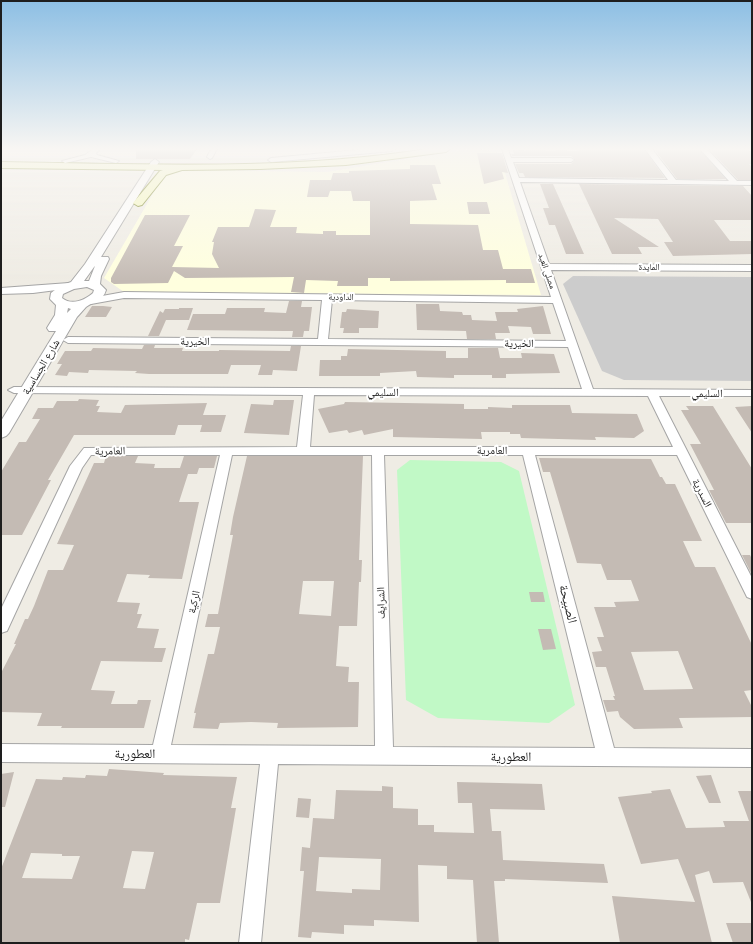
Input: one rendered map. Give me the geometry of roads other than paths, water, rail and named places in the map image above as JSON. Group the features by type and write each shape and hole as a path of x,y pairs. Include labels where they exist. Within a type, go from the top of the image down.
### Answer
{"main road":[{"path":"138,203 146,193"}],"street":[{"path":"59,300 60,291 72,285 90,265 135,193"},
{"path":"1,291 33,290 72,285 96,286 98,269 143,193"},
{"name":"مصلى العيد","path":"521,193 589,393"},
{"name":"المايدة","path":"546,267 752,268"},
{"name":"الداودية","path":"96,286 124,295"},
{"name":"شارع الجساسية","path":"1,411 20,390 72,315 99,294 96,286"},
{"path":"33,290 46,292 59,300 87,302"},
{"name":"الداودية","path":"87,302 124,295 557,300"},
{"path":"323,342 327,297"},
{"name":"شارع الجساسية","path":"1,433 20,390 61,315 59,300"},
{"name":"الخيرية","path":"68,340 572,344"},
{"name":"السليمي","path":"20,390 752,393"},
{"path":"303,450 309,391"},
{"name":"السدرية","path":"652,393 752,593"},
{"name":"الركية","path":"160,754 227,450"},
{"name":"الشرايف","path":"378,450 384,756"},
{"name":"الصبيحة","path":"528,450 607,758"},
{"name":"العامرية","path":"1,626 76,466 88,451 681,451"},
{"name":"العطورية","path":"1,753 752,758"},
{"path":"250,943 270,755"}]}
